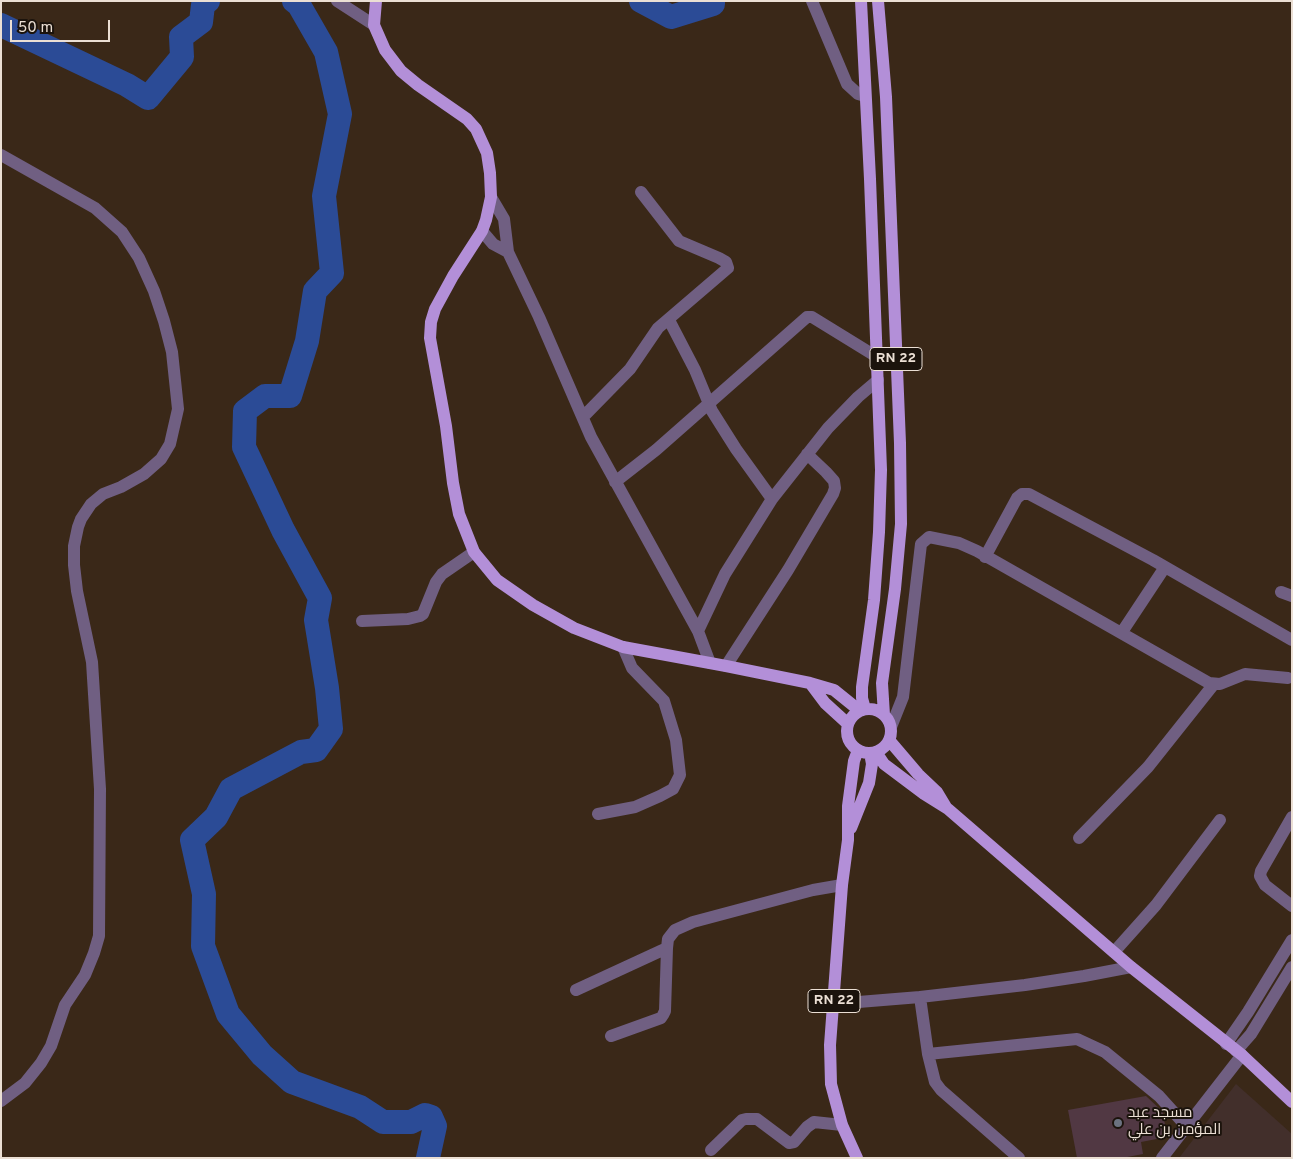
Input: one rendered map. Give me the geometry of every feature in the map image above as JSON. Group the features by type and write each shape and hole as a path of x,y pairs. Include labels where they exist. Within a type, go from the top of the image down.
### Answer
{"main road":[{"path":"376,1 374,25 385,50 401,70 418,85 467,118 476,129 487,153 491,198 482,231 453,276 435,309 431,322 430,338 459,514 474,552 497,580 533,605 574,628 624,647 810,683 834,690 863,710 879,711 884,715 891,727 889,740 886,745 868,751"},
{"name":"RN 22","path":"860,1 878,357 881,470 874,600 862,687 863,710"},
{"name":"RN 22","path":"878,1 886,97 900,443 900,524 895,590 882,683 884,715"},
{"path":"870,179 888,178"},
{"path":"869,637 888,639"},
{"path":"810,683 826,703 848,724"},
{"path":"863,710 851,718 848,724 849,741 868,751 924,794 948,809 1131,967 1235,1050 1292,1102"},
{"path":"889,740 918,774 937,792 948,809"},
{"name":"RN 22","path":"848,840 869,783 872,764 868,751 854,761 848,806 848,840 842,885 830,1045 832,1084 842,1125 858,1158"}],"street":[{"path":"337,1 374,25"},
{"path":"812,1 847,84 852,90 865,96"},
{"path":"1,155 95,208 122,232 138,258 154,291 164,322 172,352 178,409 170,444 161,459 144,474 121,487 103,494 91,504 78,527 74,546 74,566 77,591 92,662 100,788 99,936 85,975 65,1004 51,1046 41,1063 25,1083 1,1101"},
{"path":"583,418 630,369 658,328 728,268 720,258 679,241 641,192"},
{"path":"491,198 504,219 508,252 539,317 591,437 698,630 710,663"},
{"path":"482,231 493,244 508,252"},
{"path":"615,482 656,450 809,316 878,357 896,356"},
{"path":"668,320 695,370 709,403 736,449 772,499"},
{"path":"698,630 725,574 772,499 828,428 858,397 878,380"},
{"path":"726,666 788,570 833,494 835,488 834,481 807,454"},
{"path":"985,557 1017,498 1024,493 1029,494 1165,567 1292,640"},
{"path":"891,727 903,697 922,541 929,537 959,543 977,551 1209,683 1225,683 1245,674 1288,678"},
{"path":"362,621 408,619 420,616 423,614 436,582 442,574 474,552"},
{"path":"1122,632 1165,567"},
{"path":"598,814 636,806 660,796 674,789 680,774 676,740 664,701 632,668 624,647"},
{"path":"1079,838 1148,767 1214,684"},
{"path":"1292,817 1261,871 1260,876 1264,885 1292,906"},
{"path":"1114,952 1156,905 1220,820"},
{"path":"611,1036 661,1018 665,1012 667,948 671,934 675,930 692,922 813,890 842,885"},
{"path":"1235,1050 1248,1012 1292,940"},
{"path":"576,990 667,948"},
{"path":"834,1004 920,997 1025,985 1131,967"},
{"path":"1162,1158 1187,1126 1235,1050 1251,1034 1292,967"},
{"path":"920,997 932,1075 941,1090 1019,1158"},
{"path":"928,1054 1077,1039 1104,1052 1159,1096 1187,1126"},
{"path":"711,1150 742,1120 746,1119 757,1119 789,1143 794,1142 814,1122 842,1125"}],"shaded area":[{"path":"1236,1084 1292,1134 1292,1158 1179,1158"}],"building":[{"name":"مسجد عبد المؤمن بن علي","path":"1146,1096 1163,1112 1167,1137 1141,1142 1143,1154 1122,1158 1077,1158 1068,1110"}],"waterway":[{"path":"1,25 127,85 148,98 182,57 181,37 201,22 203,5 208,1"},
{"path":"294,1 299,5 326,52 340,114 324,196 332,273 315,291 307,341 290,396 265,396 245,411 244,447 283,530 320,598 316,620 327,688 331,729 316,750 301,752 231,789 216,817 192,840 204,894 203,946 228,1014 262,1055 292,1082 360,1107 383,1122 411,1122 425,1115 431,1117 435,1126 428,1158"},
{"path":"641,1 671,17 713,4 713,1"}],"place":[{"name":"مسجد عبد المؤمن بن علي","path":"1118,1123"}]}
